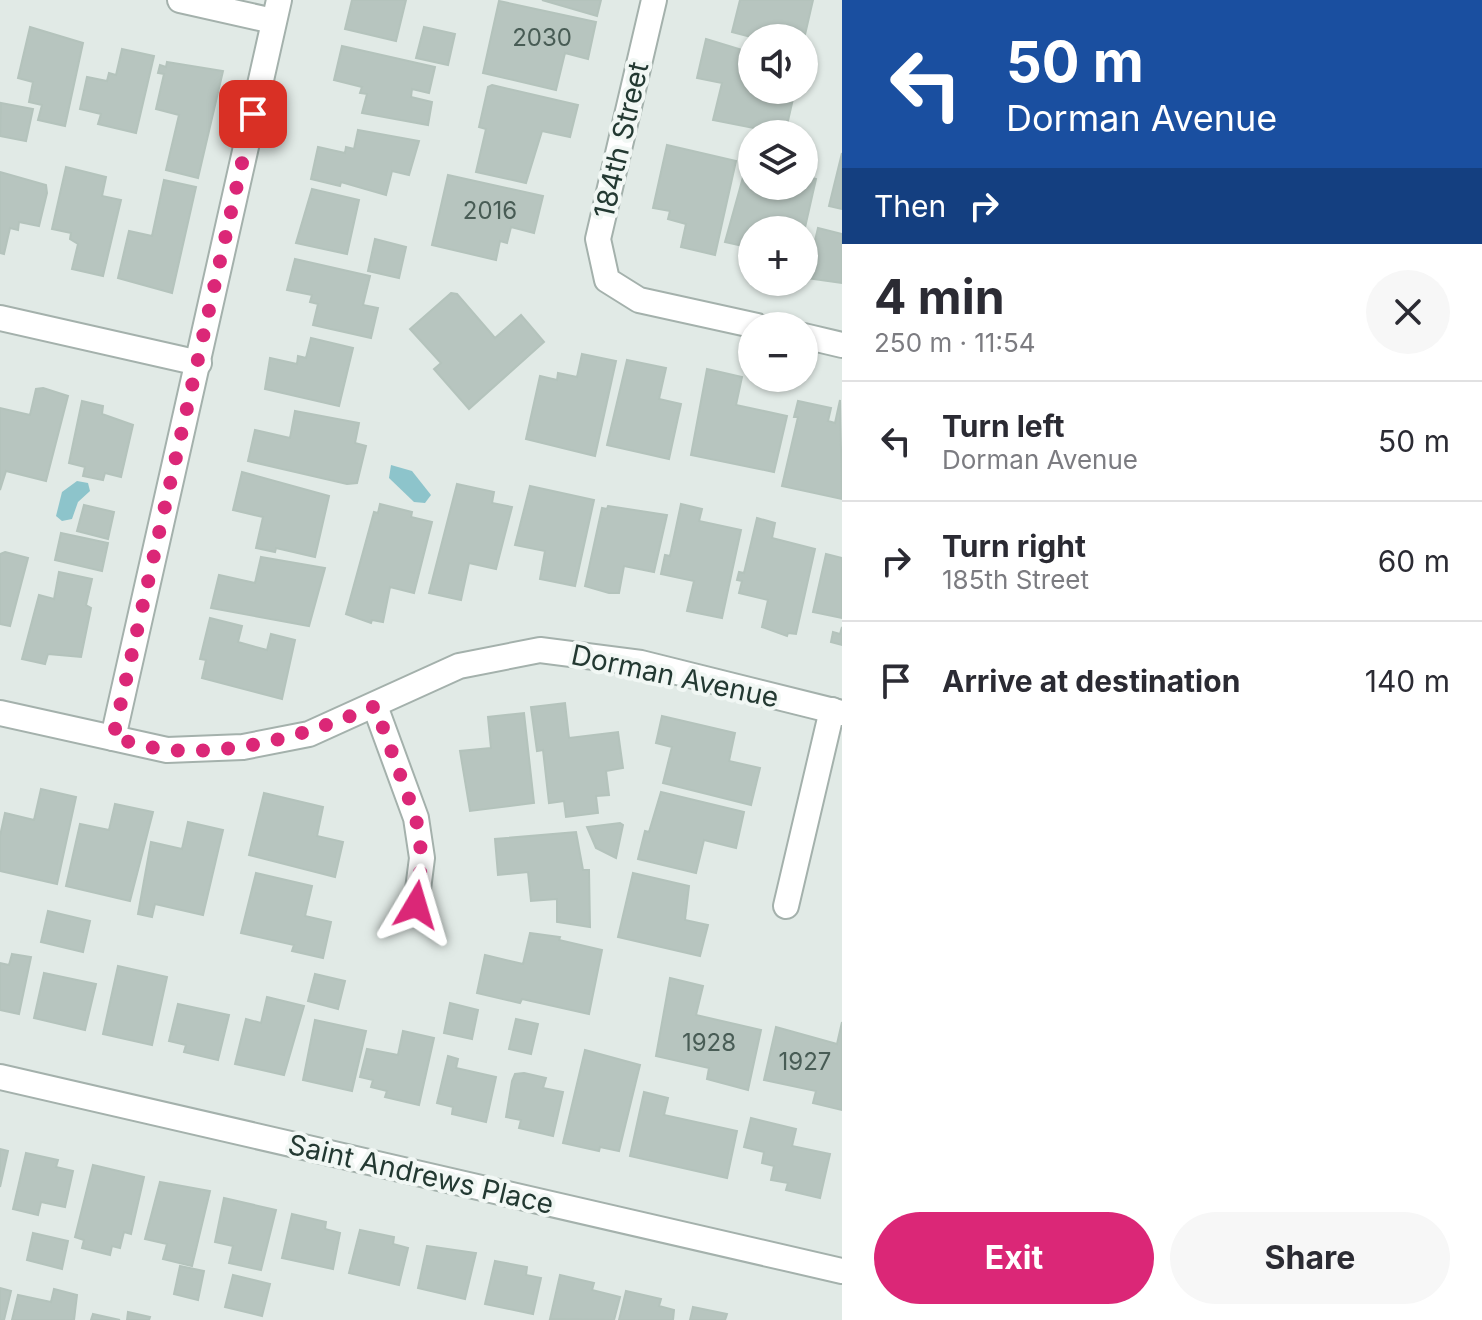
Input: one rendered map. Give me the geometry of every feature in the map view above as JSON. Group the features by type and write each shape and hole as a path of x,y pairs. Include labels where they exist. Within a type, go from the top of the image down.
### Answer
{"street":[{"path":"113,738 276,10 180,0"},
{"name":"184th Street","path":"654,0 598,239 607,280 639,300 738,322"},
{"path":"0,318 199,363"},
{"path":"818,339 842,345"},
{"name":"Dorman Avenue","path":"0,713 167,750 243,747 309,734 375,706 415,683 459,666 540,650 641,663 837,712"},
{"path":"375,706 416,818 422,858 416,905"},
{"path":"786,906 837,712"},
{"name":"Saint Andrews Place","path":"0,1077 842,1271"}],"water":[{"path":"391,465 412,471 431,495 425,503 414,502 389,478"},
{"path":"77,481 88,483 90,491 78,502 72,519 62,521 56,516 62,492"}],"building":[{"path":"352,0 406,0 396,41 345,29"},
{"path":"542,0 601,0 597,16"},
{"path":"740,0 813,0 807,24 738,24 738,34 732,32"},
{"path":"499,1 596,22 588,59 565,53 556,90 483,73"},
{"path":"30,27 83,43 65,126 38,120 42,105 29,102 33,82 18,78"},
{"path":"424,27 455,34 448,65 416,58"},
{"path":"706,39 738,49 738,104 792,104 788,120 738,120 738,125 713,120 722,83 697,78"},
{"path":"342,46 435,67 429,93 412,89 411,97 432,102 428,125 362,113 367,94 360,93 362,87 334,80"},
{"path":"122,49 154,56 136,133 98,124 101,114 80,109 87,77 107,81 109,73 116,75"},
{"path":"167,62 223,71 198,178 166,170 179,115 156,109 164,74 158,73 160,65 166,67"},
{"path":"492,85 578,105 570,137 542,131 526,183 476,172 486,129 479,127 488,87"},
{"path":"1,103 33,109 26,141 0,136"},
{"path":"358,130 419,141 409,175 392,171 386,195 341,182 340,186 311,179 318,147 345,153 346,147 354,149"},
{"path":"667,145 736,161 715,255 681,247 686,224 668,219 670,211 653,208"},
{"path":"842,153 842,209 829,206"},
{"path":"66,167 106,177 102,196 121,200 103,276 72,269 78,244 70,239 71,233 52,229"},
{"path":"0,172 46,185 47,193 39,226 19,222 18,230 10,228 4,254 0,253"},
{"path":"448,175 543,196 534,233 511,227 507,243 500,241 496,260 432,245"},
{"path":"164,180 196,187 172,293 118,278 129,231 152,236"},
{"path":"312,189 359,200 347,254 296,243"},
{"path":"738,195 738,200 811,200 808,216 738,216 738,245 725,242"},
{"path":"818,228 842,234 842,283 818,280"},
{"path":"375,239 406,247 399,278 368,271"},
{"path":"295,259 370,276 363,305 378,308 371,338 313,325 318,304 310,302 312,295 287,290"},
{"path":"451,293 457,294 495,338 521,315 544,342 469,409 434,369 441,363 410,329"},
{"path":"311,338 353,348 339,406 265,389 270,358 297,364 298,356 306,358"},
{"path":"582,354 616,361 595,456 526,439 540,376 557,380 558,373 577,377"},
{"path":"627,360 666,368 659,399 681,404 669,459 607,445"},
{"path":"707,369 738,376 736,405 787,416 774,472 691,455"},
{"path":"43,388 68,396 46,481 6,471 0,490 0,408 30,415 36,389"},
{"path":"840,400 842,499 782,486 798,417 794,417 798,401 831,408 828,421 835,423"},
{"path":"82,401 103,406 102,414 133,425 121,477 105,473 103,480 83,476 85,467 69,463"},
{"path":"295,411 359,423 355,443 366,446 357,483 347,484 248,461 255,430 290,438"},
{"path":"242,472 329,496 315,557 276,548 275,552 256,548 263,517 233,510"},
{"path":"457,484 494,492 492,503 512,507 496,569 469,563 461,600 429,593"},
{"path":"530,486 594,500 575,586 540,579 545,551 515,545"},
{"path":"380,504 412,512 411,517 432,522 414,593 390,587 383,622 372,620 371,623 346,614 374,512 378,513"},
{"path":"681,504 702,509 699,521 741,530 722,618 687,611 694,581 661,574 665,555 670,556"},
{"path":"84,505 114,512 108,539 77,531"},
{"path":"608,506 667,515 654,572 624,566 619,593 585,586 602,508 607,509"},
{"path":"757,518 775,523 772,538 815,549 796,634 788,633 787,636 762,627 768,600 739,593 742,581 737,580 739,572 744,573"},
{"path":"61,533 108,543 102,571 55,560"},
{"path":"5,552 28,558 10,626 0,624 0,554"},
{"path":"826,554 842,558 842,618 813,612"},
{"path":"261,557 325,568 309,626 211,608 219,575 255,583"},
{"path":"59,572 92,579 86,605 91,608 81,657 48,654 45,664 22,659 39,595 54,599"},
{"path":"210,618 242,626 238,642 267,650 271,634 295,640 282,699 202,678 206,660 200,659"},
{"path":"842,627 842,645 831,642 833,632 840,634"},
{"path":"565,703 569,738 618,732 623,768 606,771 609,795 596,796 598,813 566,817 564,801 549,803 543,750 537,751 531,707"},
{"path":"524,713 534,803 470,811 460,751 491,748 488,717"},
{"path":"662,716 735,733 729,761 760,768 751,805 663,783 672,747 656,743"},
{"path":"41,789 76,797 57,884 0,871 0,836 5,813 34,820"},
{"path":"661,792 744,812 736,848 704,840 696,873 638,859 645,831 649,832"},
{"path":"264,793 323,807 317,836 343,842 335,877 249,855"},
{"path":"115,804 153,812 130,901 66,886 80,824 109,830"},
{"path":"188,822 223,830 203,915 155,904 152,917 138,914 151,842 182,849"},
{"path":"623,825 616,858 596,848 587,827"},
{"path":"576,832 583,870 589,870 590,927 557,922 557,899 531,901 528,872 498,875 495,839"},
{"path":"256,873 312,886 305,916 331,922 323,958 292,951 294,945 241,933"},
{"path":"633,873 689,886 685,920 708,925 700,956 618,937"},
{"path":"48,911 90,921 83,952 41,942"},
{"path":"530,933 560,937 559,940 602,950 589,1014 477,993 485,955 523,964"},
{"path":"12,954 31,957 19,1014 0,1010 0,963 9,965"},
{"path":"118,966 167,977 152,1045 103,1034"},
{"path":"44,973 96,984 85,1030 34,1018"},
{"path":"315,974 345,981 338,1009 308,1001"},
{"path":"670,978 703,986 696,1015 761,1030 748,1090 707,1079 709,1068 656,1056"},
{"path":"267,997 304,1006 284,1075 235,1064 246,1019 261,1023"},
{"path":"450,1003 478,1010 472,1039 444,1033"},
{"path":"178,1004 229,1015 218,1060 184,1052 186,1045 169,1041"},
{"path":"516,1019 538,1024 531,1054 509,1049"},
{"path":"315,1020 366,1031 352,1091 303,1080"},
{"path":"842,1022 842,1110 813,1103 816,1091 764,1080 776,1027 837,1044"},
{"path":"403,1031 434,1038 419,1105 385,1097 387,1091 371,1087 373,1080 360,1077 367,1049 398,1055"},
{"path":"585,1050 640,1065 619,1151 600,1147 599,1151 563,1143"},
{"path":"448,1056 458,1059 456,1068 496,1077 486,1122 452,1114 453,1107 437,1103"},
{"path":"515,1074 546,1078 543,1088 563,1092 553,1136 519,1128 521,1120 506,1117 512,1081"},
{"path":"644,1092 668,1098 664,1115 737,1131 727,1178 630,1156"},
{"path":"751,1118 796,1129 792,1146 830,1154 820,1198 786,1190 788,1183 771,1180 774,1166 762,1163 764,1152 744,1147"},
{"path":"0,1149 8,1151 0,1187"},
{"path":"26,1153 58,1160 56,1167 73,1171 65,1207 41,1202 38,1215 13,1209"},
{"path":"93,1165 144,1177 131,1234 124,1232 120,1248 112,1246 110,1255 82,1248 84,1240 75,1237"},
{"path":"160,1182 210,1191 192,1266 163,1259 167,1244 145,1239"},
{"path":"224,1198 276,1210 261,1270 229,1263 233,1246 215,1242"},
{"path":"292,1214 326,1222 325,1229 340,1233 333,1269 282,1258"},
{"path":"360,1230 394,1237 393,1244 408,1248 399,1285 349,1273"},
{"path":"33,1233 68,1241 62,1269 27,1260"},
{"path":"427,1246 476,1253 465,1299 418,1288"},
{"path":"495,1261 527,1267 526,1275 541,1278 533,1314 485,1304"},
{"path":"180,1266 204,1271 198,1300 174,1294"},
{"path":"233,1275 270,1284 262,1316 225,1307"},
{"path":"560,1275 594,1283 592,1290 620,1297 614,1320 550,1319"},
{"path":"0,1288 11,1291 4,1320 0,1320"},
{"path":"54,1289 77,1295 74,1320 12,1320 18,1295 51,1302"},
{"path":"626,1291 661,1299 659,1306 674,1310 673,1320 619,1320"},
{"path":"693,1307 727,1314 725,1320 690,1320"},
{"path":"128,1312 150,1317 149,1320 127,1320"},
{"path":"93,1314 120,1320 91,1320"}],"route":[{"path":"253,114 113,738 167,750 243,747 309,734 375,706 416,818 422,858 416,905"}]}
